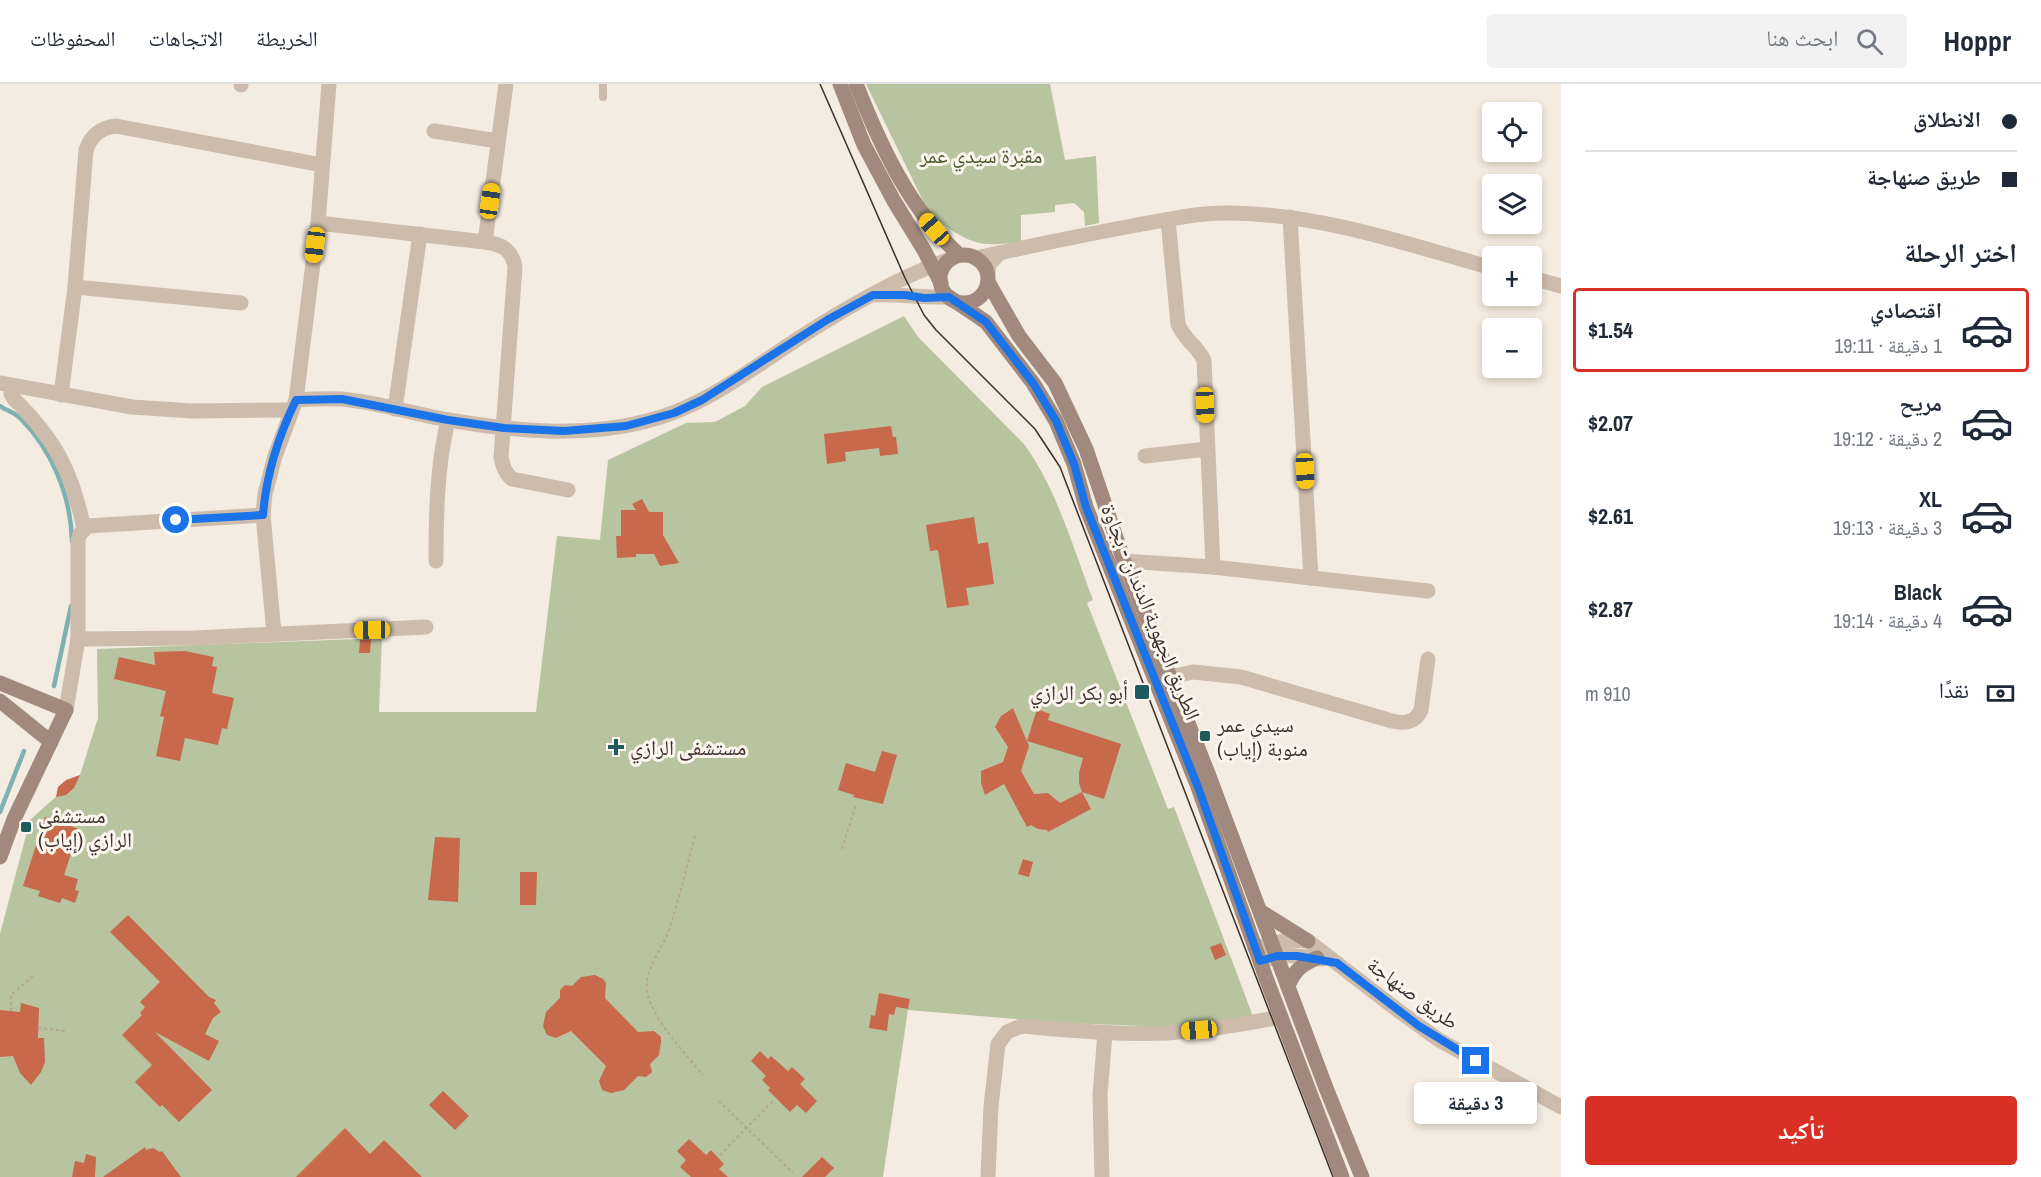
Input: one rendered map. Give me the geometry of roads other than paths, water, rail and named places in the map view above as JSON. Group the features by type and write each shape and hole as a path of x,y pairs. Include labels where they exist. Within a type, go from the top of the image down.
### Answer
{"main road":[{"path":"840,84 869,154 924,250 931,266 941,284 949,297 955,301 970,302 982,295 988,278 982,262 976,258 955,257 943,268 941,284"},
{"path":"856,84 870,122 906,193 955,257"},
{"name":"الطريق الجهوية الدندان - بجاوة","path":"988,278 1019,336 1055,384 1086,449 1117,562 1281,1017 1342,1177"},
{"name":"الطريق الجهوية الدندان - بجاوة","path":"949,297 986,322 1033,383 1056,421 1074,464 1086,507 1117,562 1170,677 1362,1177"},
{"path":"0,683 66,710 14,819 0,857"},
{"path":"0,701 51,742"},
{"path":"1260,911 1308,942"},
{"path":"1288,986 1296,970 1308,961 1317,958"}],"street":[{"path":"274,633 263,515 265,494 294,405 318,223 329,84"},
{"path":"485,242 506,84"},
{"path":"61,395 75,287 86,150 93,136 108,127 116,126 322,165"},
{"path":"434,131 498,141"},
{"path":"976,258 1168,220 1229,213 1290,217 1384,238 1482,265"},
{"path":"1290,217 1311,578"},
{"path":"1168,220 1178,324 1180,330 1196,346 1204,360 1213,567"},
{"path":"318,223 500,244 507,249 514,260 515,267 501,457 506,474 512,479 568,490"},
{"path":"395,409 420,234"},
{"path":"988,278 989,264 1000,253"},
{"path":"7,384 132,407 192,411 294,405 342,399 448,420 504,428 596,430 647,422 674,413 729,384 827,320 931,266 955,257"},
{"path":"1542,281 1561,286"},
{"path":"75,287 241,303"},
{"path":"873,295 949,297"},
{"path":"7,384 14,399 48,436 64,463 74,488 84,529"},
{"path":"436,561 440,463 448,420"},
{"path":"1145,456 1207,449"},
{"path":"66,710 78,639 78,540 84,529 88,526 263,515"},
{"path":"1117,562 1213,567 1428,591"},
{"path":"78,639 195,638 426,627"},
{"path":"1170,677 1193,672 1241,677 1392,721 1407,723 1418,716 1421,710 1428,659"},
{"name":"طريق صنهاجة","path":"1258,954 1274,950 1287,940 1308,942 1439,1040 1561,1107"},
{"name":"طريق صنهاجة","path":"1274,950 1337,963"},
{"path":"988,1177 991,1106 998,1044 1012,1028 1020,1026 1106,1033 1166,1033 1281,1017"},
{"path":"1102,1177 1100,1095 1106,1033"}],"lane":[{"path":"603,84 603,97"}],"waterway":[{"path":"0,406 20,418 50,459 64,491 72,541"},
{"path":"54,686 71,606"},
{"path":"0,812 24,751"}],"tram line":[{"path":"820,84 905,278 924,315 936,330 1035,429 1060,467 1333,1177"}],"place":[{"name":"أبو بكر الرازي","path":"1142,692"},
{"name":"سيدي عمر منوبة (إياب)","path":"1205,736"},
{"name":"مستشفى الرازي","path":"616,747"},
{"name":"مستشفى الرازي (إياب)","path":"26,827"}],"park label":[{"name":"مقبرة سيدي عمر","path":"981,155"}]}
